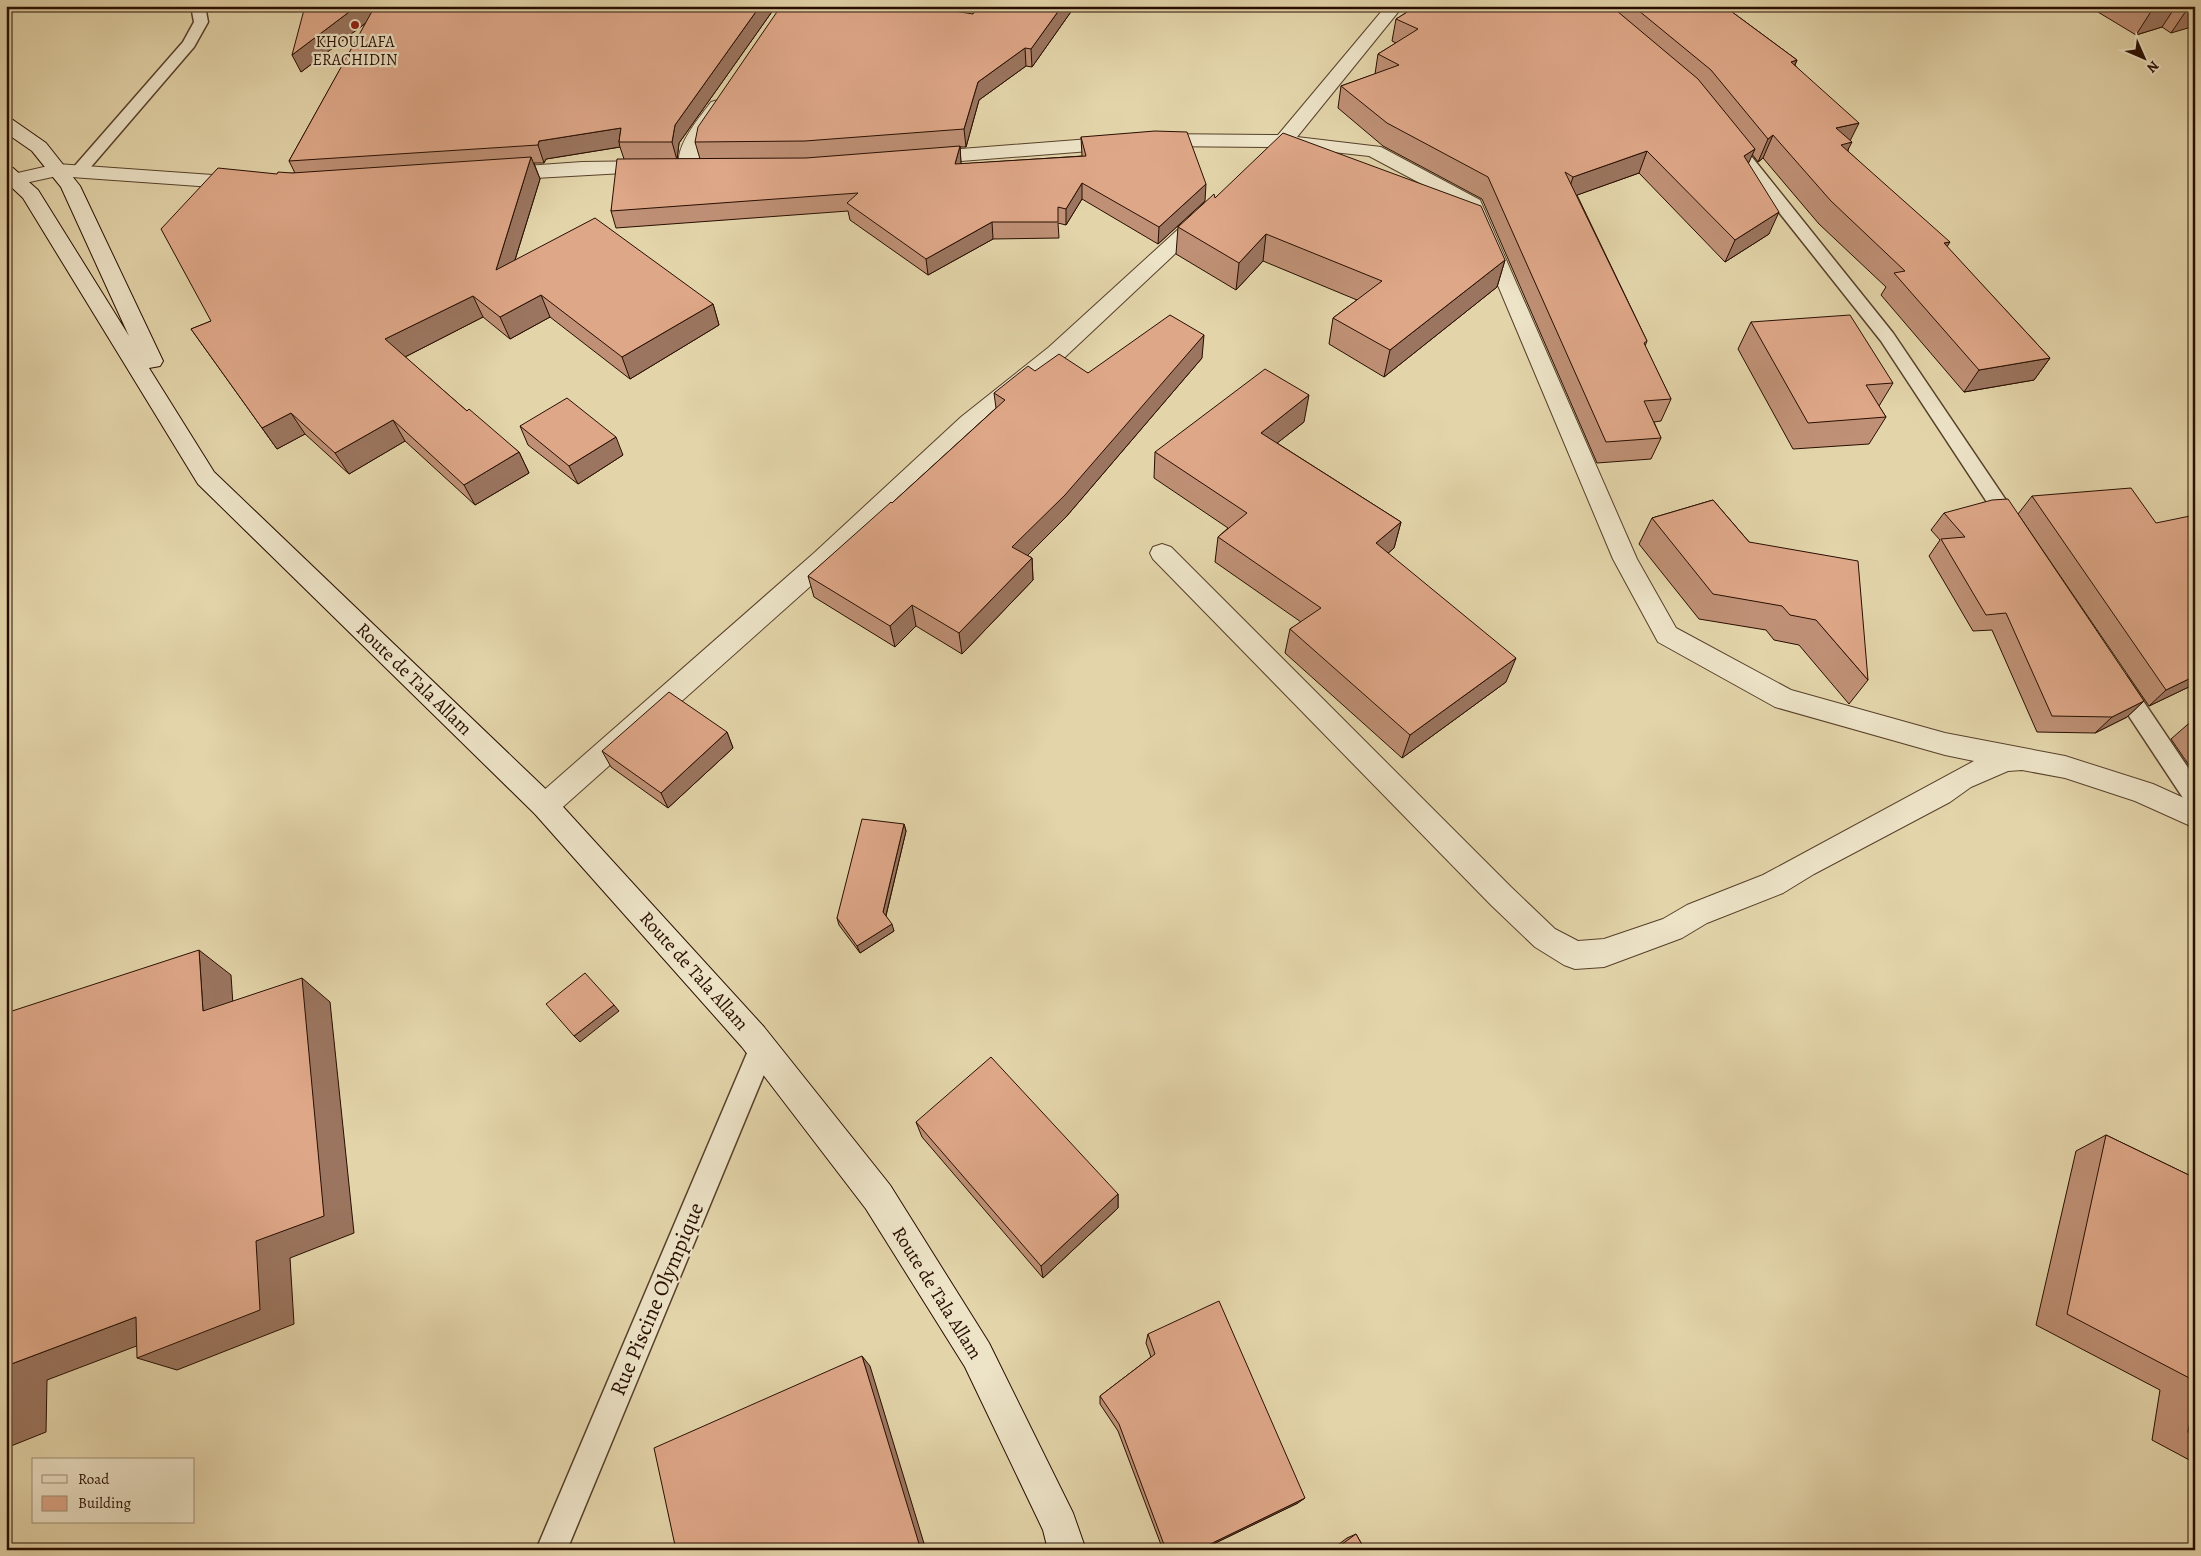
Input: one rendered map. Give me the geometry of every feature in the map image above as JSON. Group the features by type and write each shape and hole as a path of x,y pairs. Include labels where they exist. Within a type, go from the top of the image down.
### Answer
{"street":[{"path":"1259,163 1283,142 1395,6"},
{"path":"483,175 582,168 698,167 688,159 691,144 728,91"},
{"path":"6,124 39,147 67,171 70,186 206,478"},
{"path":"908,159 1154,140 1283,142 1374,151 1473,204 1626,559 1667,636 1784,699 1945,744 2065,767 2143,792 2195,816"},
{"path":"11,176 67,171 256,184"},
{"path":"11,176 31,194 206,478"},
{"path":"545,806 823,560 969,424 1057,352 1217,203"},
{"name":"Route de Tala Allam","path":"206,478 545,806 762,1048 878,1197 977,1355 1060,1526 1068,1550"},
{"path":"1162,553 1507,902 1545,938 1575,955 1604,953 1672,929 1697,914 1773,884 1987,767 2008,760 2037,762"}],"lane":[{"path":"67,171 190,44 201,22 198,6"},
{"path":"1721,128 1887,337 2024,542"},
{"path":"2107,665 2195,797"},
{"name":"Rue Piscine Olympique","path":"551,1550 762,1048"}],"building":[{"path":"305,6 357,6 292,55"},
{"path":"375,6 760,6 675,125 672,142 619,142 621,128 539,141 538,145 289,161"},
{"path":"781,6 924,6 973,14 983,6 1062,6 1031,49 1025,48 978,82 964,129 805,141 695,142 698,127"},
{"path":"1417,6 1611,6 1698,79 1755,149 1744,156 1779,212 1735,240 1647,151 1573,177 1565,172 1647,341 1644,343 1671,399 1644,401 1661,438 1606,442 1488,177 1387,123 1341,86 1399,65 1378,54 1418,29 1396,19"},
{"path":"1633,6 1724,6 1797,60 1791,62 1859,123 1836,128 1852,142 1841,145 1950,242 1944,243 2050,358 1979,370 1894,273 1905,271 1831,201 1773,135 1768,139 1711,70"},
{"path":"2146,6 2165,6 2152,10"},
{"path":"1155,131 1187,132 1206,184 1159,227 1082,183 1066,209 1058,207 1058,222 992,222 926,259 847,203 858,193 611,211 617,159 806,158 960,146 955,164 1086,156 1081,137"},
{"path":"1283,133 1481,206 1505,260 1390,350 1333,318 1382,281 1266,234 1239,263 1178,227 1214,194 1215,198"},
{"path":"531,157 496,270 595,218 713,304 622,357 541,295 500,317 473,296 385,339 467,411 469,409 519,452 464,485 393,420 335,453 291,413 262,428 191,329 211,321 161,229 218,168 277,174 278,172 292,173"},
{"path":"1170,315 1204,335 1065,495 1012,547 1032,558 959,633 912,605 890,626 808,576 892,503 1005,400 994,393 1028,366 1035,371 1059,354 1088,373"},
{"path":"1850,315 1893,383 1866,385 1886,417 1808,423 1751,322"},
{"path":"1265,369 1309,395 1261,433 1401,522 1376,543 1516,658 1410,735 1290,629 1321,608 1218,537 1247,513 1155,452"},
{"path":"567,398 616,437 569,466 520,426"},
{"path":"2131,488 2156,523 2195,515 2195,676 2166,690 2032,496"},
{"path":"2008,499 2144,701 2112,717 2052,716 2006,613 1986,615 1941,539 1965,537 1944,513 1992,500"},
{"path":"1713,500 1749,542 1858,561 1868,680 1816,620 1790,615 1782,606 1713,594 1652,518"},
{"path":"669,692 727,732 661,793 602,751"},
{"path":"862,819 904,824 883,912 892,924 857,946 837,918"},
{"path":"199,950 203,1011 302,978 324,1216 256,1241 260,1310 137,1358 136,1317 6,1366 6,1013"},
{"path":"585,973 614,1005 574,1036 546,1004"},
{"path":"991,1057 1118,1194 1041,1266 916,1122"},
{"path":"2106,1135 2195,1178 2195,1381 2067,1314"},
{"path":"1219,1301 1305,1498 1198,1550 1166,1550 1119,1424 1100,1396 1155,1354 1148,1334"},
{"path":"862,1356 920,1547 915,1550 676,1550 654,1448"},
{"path":"2195,1388 2195,1436 2188,1432"},
{"path":"1356,1534 1365,1550 1334,1550"}],"place":[{"name":"KHOULAFA ERACHIDIN","path":"355,25"}]}
